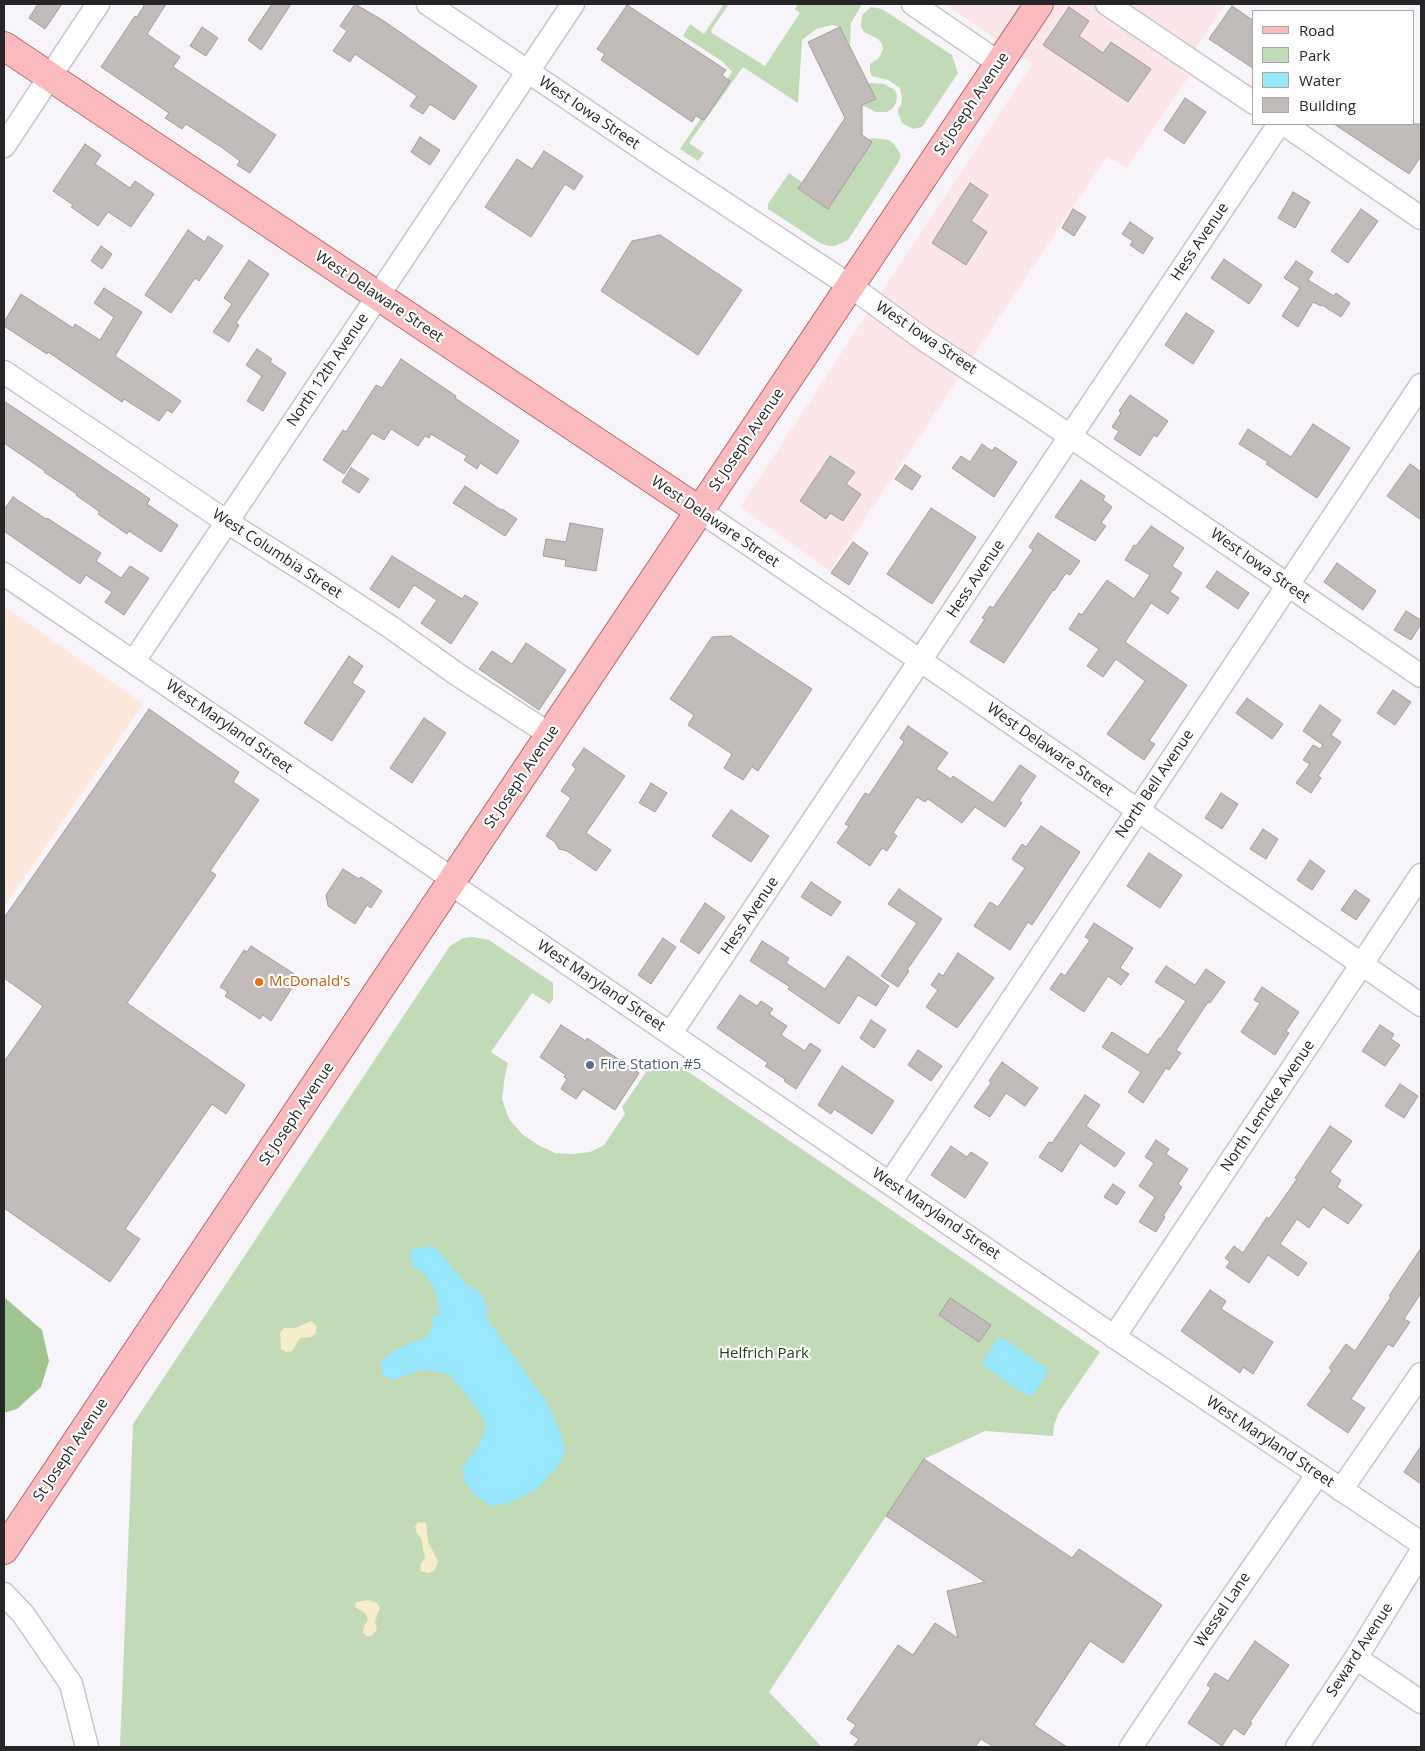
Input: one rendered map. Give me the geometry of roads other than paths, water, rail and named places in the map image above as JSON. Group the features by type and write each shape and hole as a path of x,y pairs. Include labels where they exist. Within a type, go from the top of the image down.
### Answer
{"main road":[{"name":"St Joseph Avenue","path":"4,1550 700,511 849,285 1039,4"},
{"name":"West Delaware Street","path":"4,46 700,511"}],"street":[{"path":"4,146 98,4"},
{"name":"West Iowa Street","path":"428,4 849,285 926,341 1421,676"},
{"name":"North 12th Avenue","path":"134,661 573,4"},
{"path":"913,4 999,63"},
{"path":"1106,4 1252,102"},
{"name":"Hess Avenue","path":"671,1033 1278,125"},
{"path":"1285,125 1421,218"},
{"name":"West Columbia Street","path":"4,372 227,522 392,628 458,675 551,734"},
{"name":"North Bell Avenue","path":"890,1183 1421,385"},
{"name":"West Delaware Street","path":"700,511 1421,1005"},
{"name":"West Maryland Street","path":"4,574 134,661 1114,1337 1421,1543"},
{"name":"North Lemcke Avenue","path":"1114,1337 1421,875"},
{"path":"1340,1490 1421,1374"},
{"name":"Wessel Lane","path":"1131,1747 1318,1474"},
{"name":"Seward Avenue","path":"1298,1747 1356,1658 1421,1552"},
{"path":"4,1594 23,1614 71,1684 87,1747"},
{"path":"1356,1658 1421,1702"}],"water":[{"path":"434,1246 467,1285 480,1291 487,1307 487,1319 547,1403 559,1429 566,1451 557,1467 538,1488 509,1503 492,1506 475,1496 464,1480 462,1469 479,1445 486,1427 483,1417 450,1374 423,1369 392,1380 382,1373 381,1362 392,1352 426,1338 433,1326 431,1317 440,1314 436,1293 427,1276 413,1267 410,1257 412,1249"},
{"path":"998,1339 1005,1339 1047,1369 1047,1374 1033,1395 1027,1396 985,1367 983,1361"}],"place":[{"name":"McDonald's","path":"259,982"},
{"name":"Fire Station #5","path":"590,1065"}],"park label":[{"name":"Helfrich Park","path":"764,1354"}]}
